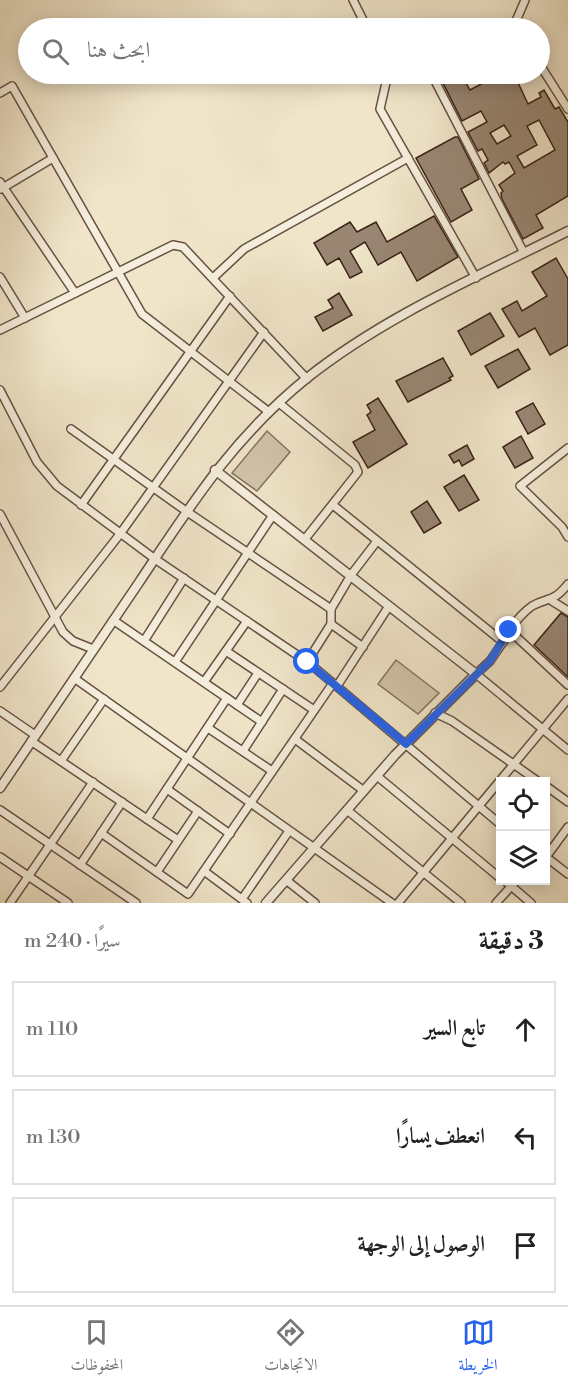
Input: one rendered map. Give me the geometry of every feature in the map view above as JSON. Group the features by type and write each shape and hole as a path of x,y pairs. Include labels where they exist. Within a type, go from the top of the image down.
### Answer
{"street":[{"path":"353,0 362,18"},
{"path":"517,18 525,0"},
{"path":"550,81 568,109"},
{"path":"386,84 381,109 476,278"},
{"path":"437,84 524,253"},
{"path":"0,93 12,86 142,314 269,412"},
{"path":"53,158 1,187 75,293"},
{"path":"213,278 244,249 408,158"},
{"path":"0,788 186,511 215,470 243,437 307,378 378,329 568,231"},
{"path":"0,330 173,245 183,247 307,378"},
{"path":"0,277 25,318"},
{"path":"81,505 230,296"},
{"path":"0,687 120,534 264,332"},
{"path":"0,390 37,462 57,486 155,559 307,662 496,820"},
{"path":"279,403 355,465 358,472 305,539"},
{"path":"70,429 331,609"},
{"path":"568,448 520,486 562,527 568,537"},
{"path":"215,470 476,674 568,750"},
{"path":"333,505 503,642"},
{"path":"0,514 63,632 73,641 93,649"},
{"path":"175,663 273,515"},
{"path":"307,662 331,624 331,609 351,575 377,540"},
{"path":"144,641 184,578"},
{"path":"266,903 376,776 435,713 490,661 509,630 528,610 552,601 568,584"},
{"path":"552,601 568,611"},
{"path":"102,833 188,894 314,710 363,647 389,606"},
{"path":"113,620 262,722"},
{"path":"204,682 247,621"},
{"path":"331,624 363,647"},
{"path":"509,630 568,685"},
{"path":"226,651 314,710"},
{"path":"237,705 258,673"},
{"path":"74,678 389,902"},
{"path":"243,751 283,689"},
{"path":"147,819 227,698"},
{"path":"61,760 104,699"},
{"path":"398,903 568,699"},
{"path":"0,711 61,760 178,840"},
{"path":"435,713 452,721 532,777"},
{"path":"208,728 273,771"},
{"path":"295,739 364,791"},
{"path":"376,776 496,874"},
{"path":"10,903 93,782"},
{"path":"167,789 230,834"},
{"path":"550,789 568,802"},
{"path":"80,865 122,802"},
{"path":"0,810 136,903"},
{"path":"347,810 461,903"},
{"path":"157,872 198,811"},
{"path":"550,852 568,827"},
{"path":"204,871 245,901 289,831"},
{"path":"0,857 68,903"},
{"path":"550,860 568,874"},
{"path":"286,880 315,903"},
{"path":"496,903 513,885"},
{"path":"515,885 531,903"}],"shaded area":[{"path":"267,431 290,452 257,491 232,473"},
{"path":"396,660 439,693 418,714 378,684"}],"building":[{"path":"444,84 467,84 470,90 481,84 519,84 528,104 541,97 539,93 544,90 555,109 559,107 568,122 568,196 536,215 543,228 523,239 502,199 503,191 499,185 515,173 509,162 505,164 503,162 489,173 484,163 488,160 482,149 478,151 468,132 487,122 481,111 462,121","holes":["539,120 555,150 524,168 517,156 537,145 527,126","504,125 511,136 497,144 490,133"]},
{"path":"458,137 479,179 461,189 472,210 451,222 416,158"},
{"path":"434,216 458,257 417,281 401,252 378,265 365,242 350,251 362,272 350,278 339,258 327,265 314,243 350,222 357,232 376,222 387,242"},
{"path":"556,258 568,279 568,345 550,355 535,328 519,337 502,309 517,301 522,311 547,296 532,272"},
{"path":"339,293 352,315 323,331 315,317 333,308 328,300"},
{"path":"490,313 504,336 471,355 458,331"},
{"path":"518,349 530,369 498,388 485,366"},
{"path":"443,358 453,376 449,378 451,380 408,402 396,381"},
{"path":"378,398 407,444 368,468 353,442 375,430 367,415 371,412 367,405"},
{"path":"533,403 545,424 528,434 516,412"},
{"path":"521,436 533,458 515,468 503,447"},
{"path":"467,445 474,459 462,466 459,460 454,463 449,455"},
{"path":"464,475 479,500 459,511 444,487"},
{"path":"427,501 441,523 424,533 411,512"},
{"path":"561,613 568,617 568,677 534,645"}],"route":[{"path":"307,662 406,744 490,661 509,630"}]}
